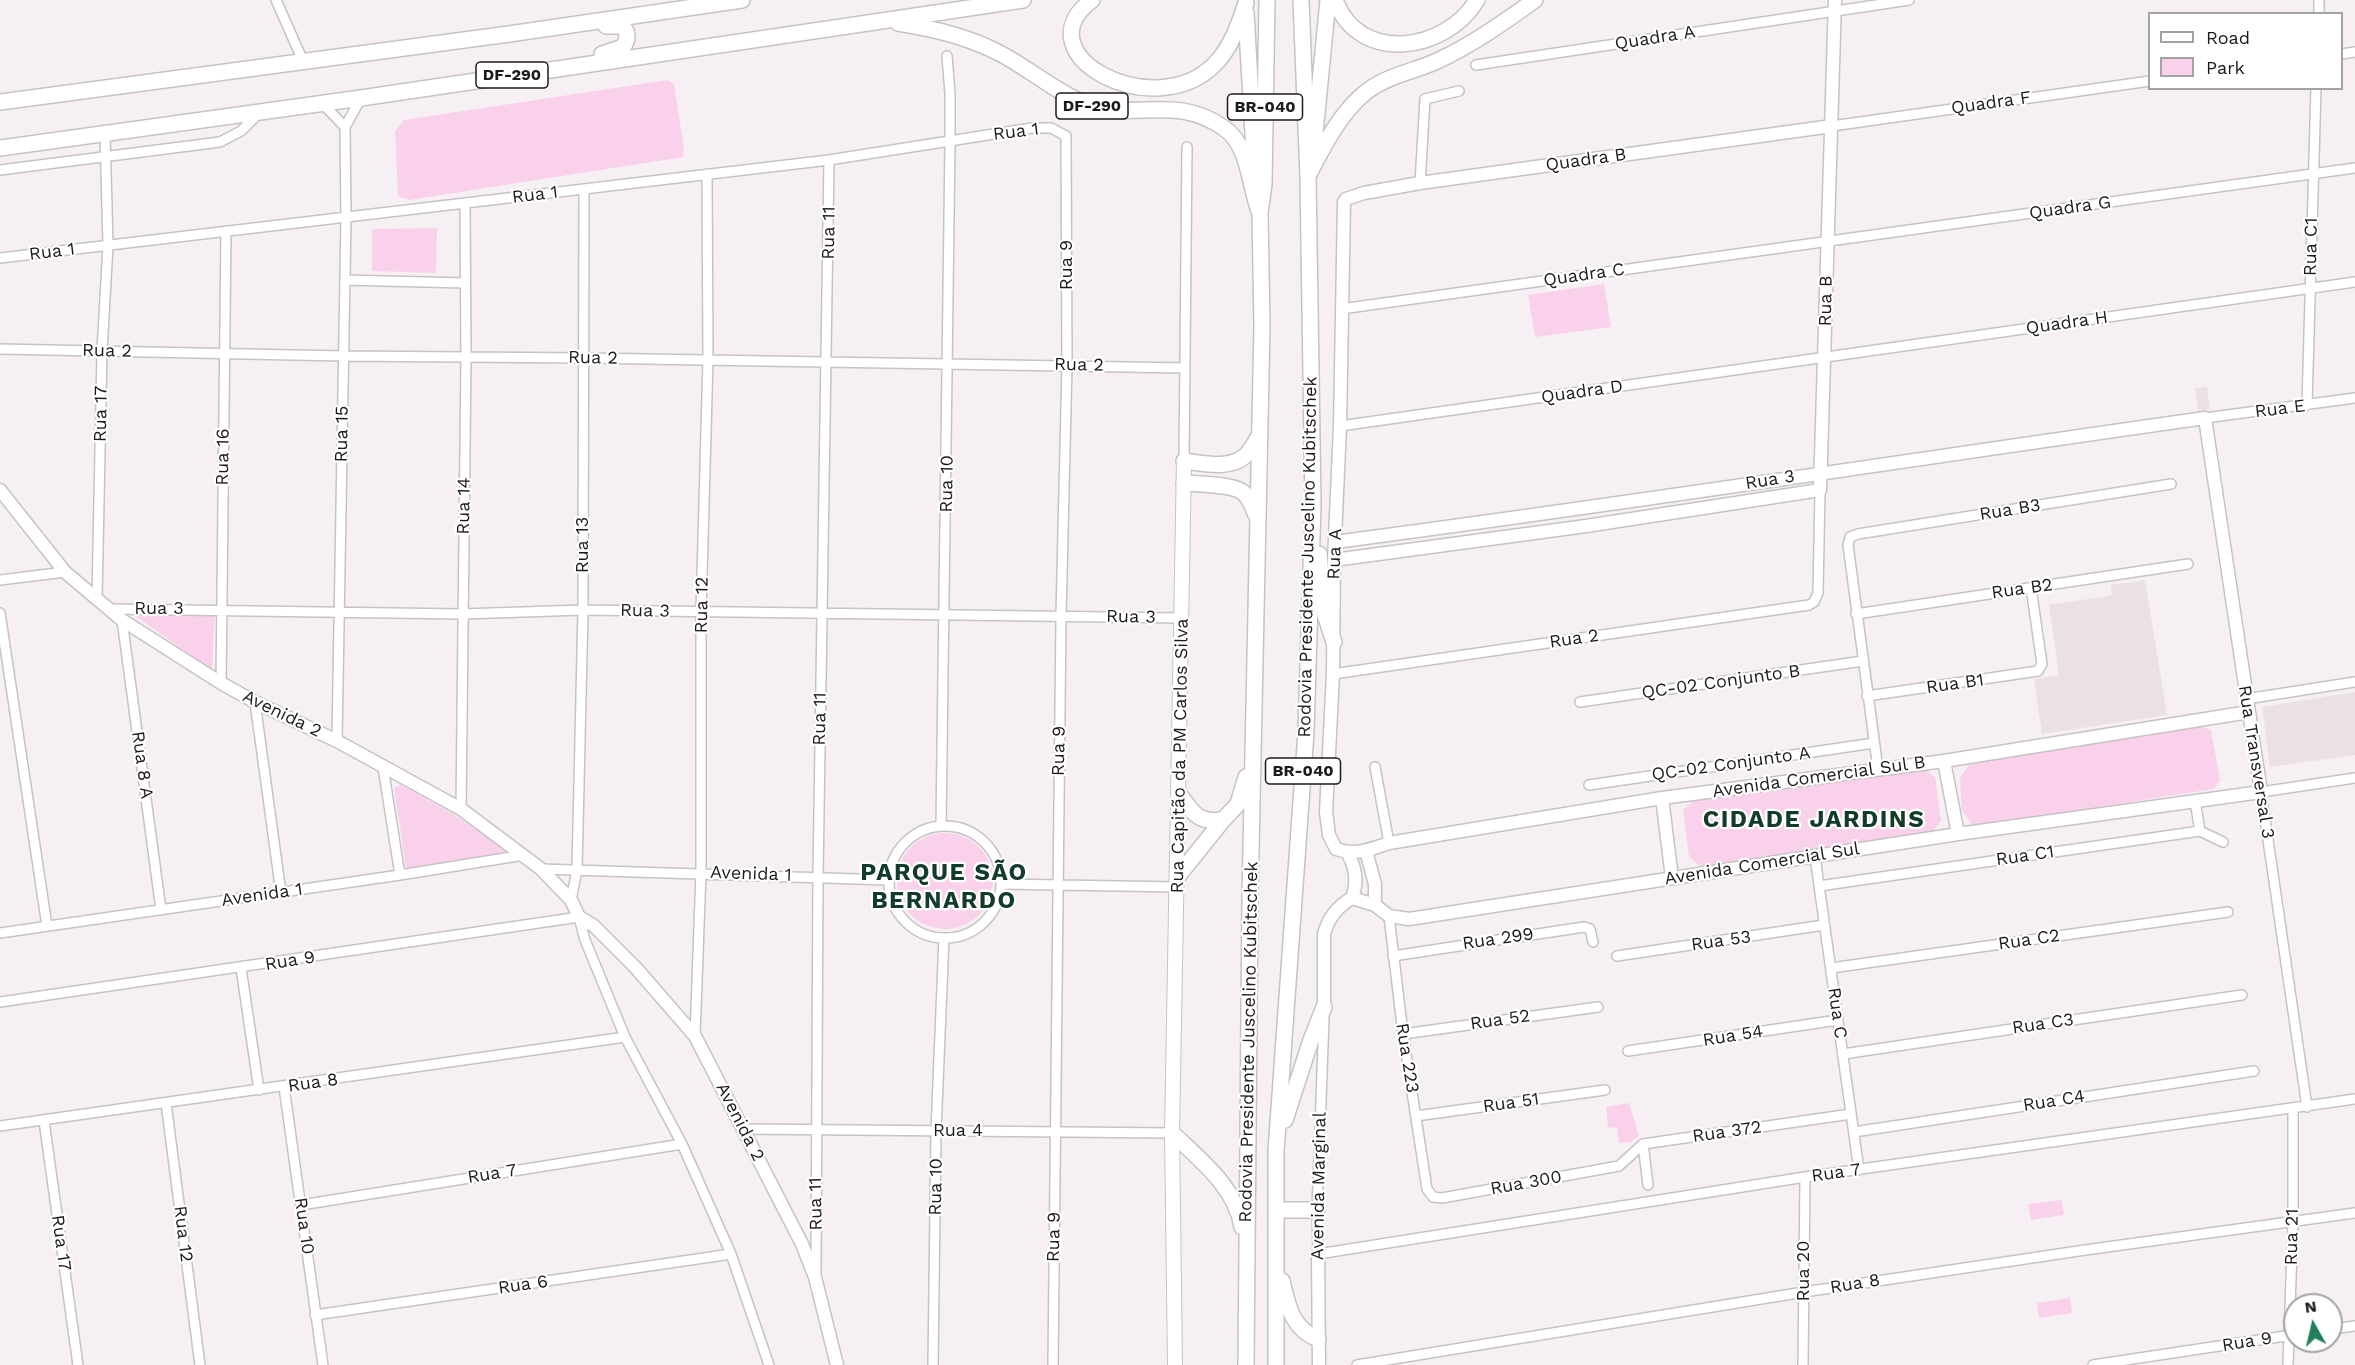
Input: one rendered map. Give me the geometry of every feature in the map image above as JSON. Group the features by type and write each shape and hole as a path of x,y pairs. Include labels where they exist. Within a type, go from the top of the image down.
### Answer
{"highway":[{"name":"DF-290","path":"0,102 509,34 742,0"},
{"name":"DF-290","path":"0,148 361,98 1023,0"},
{"path":"1092,0 1075,19 1073,39 1079,57 1108,78 1132,87 1145,88 1172,87 1188,83 1216,64 1231,42 1246,1"},
{"name":"Rodovia Presidente Juscelino Kubitschek","path":"1246,1365 1250,897 1262,326 1259,212 1264,184 1267,0"},
{"name":"Rodovia Presidente Juscelino Kubitschek","path":"1276,1365 1276,1151 1306,732 1313,504 1308,175 1301,0"},
{"path":"1308,175 1315,136 1328,0"},
{"path":"1335,0 1344,20 1362,35 1372,40 1402,43 1430,39 1444,33 1461,21 1477,0"},
{"path":"1308,175 1330,134 1355,102 1366,92 1396,74 1435,62 1455,52 1535,0"},
{"path":"1246,1 1259,212"},
{"name":"DF-290","path":"884,20 951,33 976,43 1003,55 1086,104 1125,111 1166,108 1204,116 1226,129 1242,151 1259,212"},
{"path":"509,34 539,37 617,25 625,29 627,33 627,41 623,47 614,52 541,63 529,67 522,73"},
{"path":"1184,460 1221,464 1234,462 1245,456 1259,436"},
{"path":"1184,483 1242,491 1250,500 1257,519"},
{"path":"1313,504 1325,615 1334,642"},
{"path":"1178,881 1241,798 1254,751"},
{"path":"1180,795 1198,817 1211,821 1223,820"},
{"path":"1276,1151 1300,1070 1324,1007"},
{"path":"1172,1132 1232,1196 1240,1216 1247,1254"},
{"path":"1276,1210 1317,1210"},
{"path":"1276,1259 1287,1304 1297,1324 1305,1334 1318,1339"}],"main road":[{"name":"Rua Capitão da PM Carlos Silva","path":"1175,1365 1172,1132 1180,795 1184,460"}],"street":[{"path":"276,0 303,61"},
{"name":"Quadra A","path":"1476,65 1835,5 1909,0"},
{"name":"Rua B","path":"1814,602 1818,593 1835,5"},
{"name":"Rua 10","path":"942,826 950,142 950,94 946,56"},
{"name":"Quadra F","path":"1832,126 2148,81"},
{"name":"Rua C1","path":"2307,405 2316,90"},
{"path":"1420,183 1425,99 1459,91"},
{"path":"322,103 345,127 361,98"},
{"path":"0,170 220,142 241,131 260,112"},
{"name":"Quadra B","path":"1344,202 1358,195 1420,183 1832,126"},
{"name":"Rua 15","path":"337,741 346,217 345,127"},
{"name":"Rua 1","path":"0,258 830,160 1043,128 1051,128 1066,136"},
{"name":"Rua 17","path":"97,600 102,351 108,245 105,134"},
{"name":"Rua 9","path":"1053,1365 1061,616 1067,365 1066,136"},
{"name":"Rua Capitão da PM Carlos Silva","path":"1184,460 1187,147"},
{"name":"Rua 11","path":"815,1277 818,877 830,160"},
{"name":"Quadra G","path":"1827,242 2355,168"},
{"name":"Rua 12","path":"695,1036 701,872 701,612 708,359 708,174"},
{"name":"Rua 13","path":"571,900 577,870 583,610 584,189"},
{"name":"Rua A","path":"1344,202 1340,426 1334,560 1334,642 1326,824 1336,849 1348,854"},
{"name":"Rua 14","path":"460,809 466,357 465,204"},
{"name":"Rua 16","path":"221,683 226,231"},
{"name":"Quadra C","path":"1341,309 1827,242"},
{"path":"345,280 465,282"},
{"name":"Quadra H","path":"1825,358 2355,282"},
{"name":"Rua 2","path":"0,349 1185,368"},
{"name":"Quadra D","path":"1340,426 1825,358"},
{"name":"Rua E","path":"2205,418 2355,398"},
{"name":"Rua 3","path":"1335,542 1583,509 1821,472 2205,418"},
{"name":"Rua Transversal 3","path":"2205,418 2307,1107"},
{"name":"Rua B3","path":"1856,614 1848,545 1850,537 2170,484"},
{"name":"Avenida 2","path":"0,490 65,572 122,620 221,683 337,741 460,809 524,855 571,900 625,1037 682,1144 730,1254 769,1365"},
{"name":"Rua 3","path":"1334,560 1586,526 1820,490"},
{"path":"1583,509 1586,526"},
{"name":"Rua B2","path":"1856,614 2188,564"},
{"path":"0,580 65,572"},
{"name":"Rua B1","path":"1867,696 2035,673 2041,668 2031,588"},
{"name":"Rua 2","path":"1333,674 1803,606 1814,602"},
{"name":"Rua 3","path":"109,609 462,614 583,610 1182,618"},
{"path":"0,614 47,926"},
{"path":"1856,614 1878,770"},
{"name":"Rua 8 A","path":"122,620 161,910"},
{"name":"QC-02 Conjunto B","path":"1580,702 1863,661"},
{"path":"2246,699 2355,682"},
{"path":"255,702 281,893"},
{"name":"Avenida Comercial Sul B","path":"1389,843 1662,798 1944,761 2249,712"},
{"name":"QC-02 Conjunto A","path":"1589,785 1874,743"},
{"path":"1944,761 1958,834"},
{"path":"1324,1007 1324,934 1326,926 1338,908 1352,898 1356,888 1356,874 1348,854 1389,843 1375,766"},
{"path":"383,767 400,875"},
{"path":"2261,792 2355,778"},
{"name":"Avenida Comercial Sul","path":"1389,916 1410,919 1958,834 2261,792"},
{"path":"1662,798 1672,878"},
{"path":"2196,801 2200,831 2223,842"},
{"path":"942,826 960,828 977,836 990,849 998,866 1001,884 997,901 989,916 976,928 961,936 944,938 926,935 911,927 898,914 891,898 888,880 891,865 899,850 910,838 925,830 942,826"},
{"name":"Rua C1","path":"1819,886 2200,831"},
{"path":"1366,851 1375,884 1375,905"},
{"name":"Avenida 1","path":"0,933 281,893 524,855"},
{"name":"Rua C","path":"1815,856 1859,1170"},
{"name":"Avenida 1","path":"541,869 701,872 888,880"},
{"path":"1001,884 1058,885 1178,881"},
{"path":"1352,898 1375,905 1389,916"},
{"name":"Rua C2","path":"1831,968 2228,912"},
{"name":"Rua 223","path":"1389,916 1403,1034 1427,1189 1433,1197"},
{"name":"Rua 9","path":"0,1002 579,917"},
{"name":"Avenida 2","path":"579,917 594,926 695,1036 745,1129 802,1244 815,1277 837,1365"},
{"name":"Rua 53","path":"1617,956 1824,925"},
{"name":"Rua 299","path":"1393,956 1584,927 1590,929 1593,942"},
{"name":"Rua 10","path":"933,1365 936,1131 944,938"},
{"path":"241,968 259,1090"},
{"name":"Rua C3","path":"1843,1054 2242,995"},
{"name":"Avenida Marginal","path":"1319,1365 1317,1210 1324,1007"},
{"name":"Rua 52","path":"1403,1034 1598,1007"},
{"name":"Rua 54","path":"1628,1052 1838,1020"},
{"name":"Rua 8","path":"0,1126 625,1037"},
{"name":"Rua C4","path":"1854,1132 2254,1071"},
{"name":"Rua 10","path":"284,1087 323,1365"},
{"name":"Rua 51","path":"1416,1116 1605,1090"},
{"name":"Rua 7","path":"1318,1254 1805,1177 2355,1099"},
{"name":"Rua 12","path":"166,1103 200,1365"},
{"name":"Rua 21","path":"2292,1293 2293,1109"},
{"name":"Rua 372","path":"1643,1144 1851,1114"},
{"name":"Rua 17","path":"44,1121 78,1365"},
{"name":"Rua 4","path":"745,1129 1172,1132"},
{"name":"Rua 7","path":"301,1205 682,1144"},
{"path":"1643,1144 1648,1185"},
{"name":"Rua 300","path":"1433,1197 1442,1198 1619,1166 1643,1144"},
{"name":"Rua 20","path":"1803,1365 1805,1177"},
{"name":"Rua 8","path":"1357,1365 1804,1292 2355,1213"},
{"name":"Rua 6","path":"315,1315 730,1254"},
{"name":"Rua 9","path":"2093,1365 2283,1336"}],"shaded area":[{"path":"2207,387 2210,409 2198,411 2195,388"},
{"path":"2145,580 2167,715 2042,734 2034,679 2059,675 2049,605 2112,595 2111,585"},
{"path":"2355,692 2355,755 2270,767 2262,707"}],"green space":[{"path":"668,80 674,84 684,149 683,157 409,200 398,196 395,131 404,120"},
{"path":"437,228 436,273 372,271 372,229"},
{"path":"1604,284 1611,327 1535,337 1528,295"},
{"path":"125,609 215,612 212,670"},
{"path":"2202,727 2211,730 2220,780 2214,789 1988,824 1972,825 1962,810 1960,778 1969,765 2005,757"},
{"path":"1923,768 1935,777 1941,821 1931,833 1701,867 1689,857 1683,810 1694,800"},
{"path":"401,785 453,814 501,847 504,851 502,857 412,872 406,867 394,787"},
{"path":"945,833 963,837 979,847 989,863 993,881 989,899 979,915 963,925 945,929 927,925 911,915 901,899 897,881 901,863 911,847 927,837"},
{"path":"1629,1103 1639,1136 1631,1142 1619,1143 1617,1127 1608,1128 1606,1107"},
{"path":"2062,1200 2064,1215 2031,1220 2028,1204"},
{"path":"2070,1298 2072,1313 2039,1318 2037,1303"}],"district":[{"name":"CIDADE JARDINS","path":"1814,820"},
{"name":"PARQUE SÃO BERNARDO","path":"944,887"}]}
